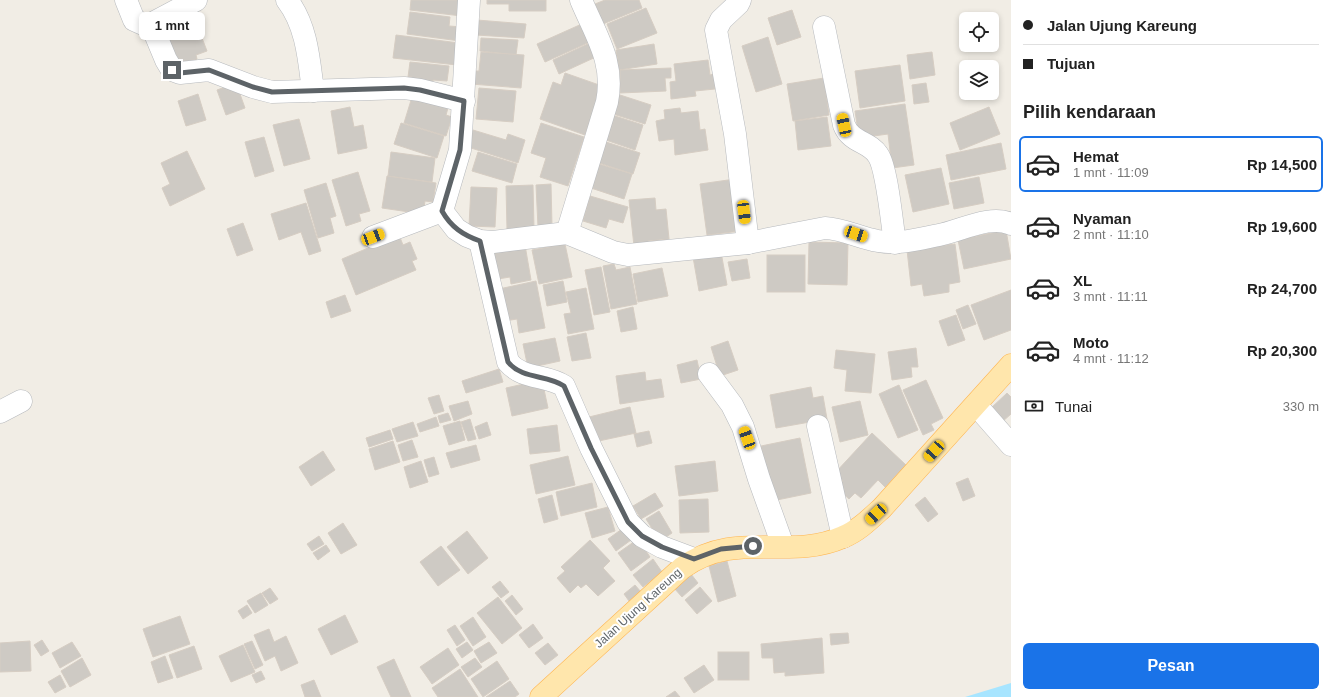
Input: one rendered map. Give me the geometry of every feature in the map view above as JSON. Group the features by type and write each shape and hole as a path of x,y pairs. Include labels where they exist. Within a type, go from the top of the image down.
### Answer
{"main road":[{"name":"Jalan Ujung Kareung","path":"541,697 682,568 694,559 721,549 739,546 810,545 843,537 869,520 882,508 1011,365"}],"street":[{"path":"126,0 134,20 143,24 151,24 196,0"},
{"path":"287,0 300,24 306,42 313,91"},
{"path":"442,211 460,150 469,0"},
{"path":"567,233 610,87 606,56 581,0"},
{"path":"740,0 738,4 721,20 716,30 735,134 748,243"},
{"path":"151,24 166,60 172,70 180,73 209,70 253,87 272,92 404,88 420,90 464,101"},
{"path":"824,27 844,125 847,133 852,138 874,150 882,163 895,243"},
{"path":"373,237 442,211"},
{"path":"442,211 456,229 467,236 480,241 493,242 567,233 613,252 628,255 748,243 825,228 836,228 879,242 895,243 944,234 998,220 1011,224"},
{"path":"480,241 508,362 514,369 525,374 547,378 564,386 591,448 628,522 642,536 662,547 694,559"},
{"path":"709,374 732,404 743,427 758,479 782,546"},
{"path":"0,412 21,402"},
{"path":"976,405 1011,445"},
{"path":"818,426 843,537"}],"water":[{"path":"1011,683 1011,697 965,697"}],"building":[{"path":"411,0 464,0 462,16 410,10"},
{"path":"487,0 546,0 546,11 509,11 509,4 487,4"},
{"path":"605,0 639,0 642,8 603,24 595,4"},
{"path":"646,8 657,33 617,49 607,24"},
{"path":"792,10 801,37 777,45 768,18"},
{"path":"410,12 450,17 449,26 462,27 460,41 407,34"},
{"path":"477,20 526,24 524,38 476,35"},
{"path":"584,23 592,41 545,62 537,44"},
{"path":"197,25 207,51 196,55 197,59 174,67 163,38"},
{"path":"396,35 459,43 457,65 393,58"},
{"path":"768,37 782,84 756,92 742,46"},
{"path":"481,38 518,40 516,55 480,51"},
{"path":"592,42 598,56 559,74 553,60"},
{"path":"654,44 657,64 619,70 616,50"},
{"path":"481,52 524,55 521,88 471,84 472,71 479,71"},
{"path":"932,52 935,75 910,79 907,55"},
{"path":"708,60 710,75 714,74 715,89 695,91 696,96 671,99 670,82 676,81 674,64"},
{"path":"410,62 449,66 447,81 433,80 432,87 411,84 412,77 408,77"},
{"path":"900,65 905,101 860,108 855,71"},
{"path":"671,68 671,78 665,78 666,91 620,93 620,70"},
{"path":"565,73 602,86 585,135 540,119 553,82 561,85"},
{"path":"824,78 829,115 793,121 787,84"},
{"path":"236,83 245,108 226,115 217,90"},
{"path":"926,83 929,102 914,104 912,85"},
{"path":"479,88 516,91 513,122 476,119"},
{"path":"198,94 206,120 186,126 178,101"},
{"path":"617,94 651,105 645,124 610,113"},
{"path":"412,97 448,108 446,115 452,117 446,136 404,123"},
{"path":"905,104 914,165 892,168 888,134 859,138 855,111"},
{"path":"350,107 354,127 363,125 367,148 338,154 331,111"},
{"path":"989,107 1000,134 960,150 950,123"},
{"path":"680,108 681,113 698,111 700,130 705,129 708,150 675,155 674,139 659,141 656,121 665,119 664,110"},
{"path":"612,115 643,125 635,150 603,139"},
{"path":"827,117 831,146 798,150 795,121"},
{"path":"299,119 310,159 284,166 273,125"},
{"path":"401,123 444,136 437,158 394,144"},
{"path":"541,123 584,137 568,186 540,177 546,158 531,153"},
{"path":"473,130 506,140 508,134 525,140 518,163 468,147"},
{"path":"264,137 274,171 255,177 245,142"},
{"path":"603,141 640,153 633,174 596,162"},
{"path":"1001,143 1006,169 951,180 946,155"},
{"path":"187,151 205,189 170,206 162,188 170,184 161,163"},
{"path":"391,152 435,158 432,182 388,176"},
{"path":"478,152 517,164 512,183 472,171"},
{"path":"599,164 632,174 624,199 591,188"},
{"path":"941,168 949,204 913,212 905,175"},
{"path":"358,172 370,211 359,214 361,221 346,226 332,180"},
{"path":"387,176 436,183 433,202 425,201 423,214 382,208"},
{"path":"979,177 984,203 954,209 949,183"},
{"path":"735,179 741,231 707,235 700,184"},
{"path":"326,183 336,216 330,218 334,233 318,238 304,190"},
{"path":"551,184 552,226 538,227 536,185"},
{"path":"533,185 534,229 507,230 506,186"},
{"path":"471,187 497,188 495,227 469,226"},
{"path":"590,196 628,207 623,223 609,219 606,228 583,221"},
{"path":"655,198 656,210 666,209 669,239 648,241 649,245 634,246 629,200"},
{"path":"306,203 321,251 309,255 301,232 279,240 271,214"},
{"path":"243,223 253,250 237,256 227,229"},
{"path":"1006,230 1011,259 964,269 958,240"},
{"path":"399,235 403,245 410,242 417,259 412,261 416,270 356,295 342,259"},
{"path":"809,242 848,243 847,285 808,284"},
{"path":"565,244 572,277 539,284 532,250"},
{"path":"955,244 960,282 949,284 949,292 924,296 922,284 911,286 907,250"},
{"path":"525,245 531,280 511,284 510,277 498,279 493,251"},
{"path":"721,252 727,285 699,291 693,257"},
{"path":"767,255 805,255 805,292 767,292"},
{"path":"747,259 750,278 732,281 728,262"},
{"path":"614,264 616,270 630,267 637,304 611,309 603,266"},
{"path":"601,267 610,312 594,315 585,270"},
{"path":"662,268 668,296 638,302 633,274"},
{"path":"536,281 545,328 519,333 517,319 505,321 499,289"},
{"path":"563,281 567,302 547,306 543,285"},
{"path":"586,288 594,329 568,334 564,314 571,313 566,292"},
{"path":"1011,290 1011,330 984,340 971,305"},
{"path":"345,295 351,311 331,318 326,302"},
{"path":"968,305 976,324 963,329 956,310"},
{"path":"633,307 637,329 621,332 617,311"},
{"path":"956,315 965,340 948,346 939,321"},
{"path":"586,333 591,358 572,361 567,337"},
{"path":"555,338 560,361 528,368 523,344"},
{"path":"728,341 738,370 720,376 711,347"},
{"path":"916,348 918,367 911,367 912,377 892,380 888,352"},
{"path":"836,350 875,354 871,393 845,391 847,370 834,368"},
{"path":"697,360 701,379 681,383 677,365"},
{"path":"499,369 503,382 466,393 462,381"},
{"path":"645,372 646,381 661,379 664,397 620,404 616,376"},
{"path":"542,380 548,408 512,416 506,388"},
{"path":"926,380 943,418 931,424 934,430 923,435 903,390"},
{"path":"899,385 918,430 898,438 879,394"},
{"path":"811,387 813,398 823,396 827,419 776,428 770,395"},
{"path":"1007,393 1011,397 1011,414 1002,422 990,409"},
{"path":"439,395 444,411 434,414 428,398"},
{"path":"468,401 472,414 454,421 449,406"},
{"path":"860,401 868,435 840,442 832,407"},
{"path":"630,407 636,433 594,442 589,417"},
{"path":"448,413 451,420 440,423 438,416"},
{"path":"436,417 439,426 420,432 417,424"},
{"path":"470,419 476,439 468,441 461,422"},
{"path":"460,421 465,440 449,445 443,426"},
{"path":"413,422 418,436 397,442 392,429"},
{"path":"487,422 491,435 479,439 475,427"},
{"path":"557,425 560,451 530,454 527,429"},
{"path":"390,430 393,439 369,447 366,438"},
{"path":"649,431 652,443 637,447 634,434"},
{"path":"872,433 906,465 885,487 878,480 861,498 855,493 849,499 837,488 843,481 835,473"},
{"path":"800,438 811,493 772,501 761,446"},
{"path":"412,440 418,457 403,461 398,445"},
{"path":"393,441 400,462 375,470 369,449"},
{"path":"476,445 480,460 451,468 446,453"},
{"path":"323,451 335,470 311,486 299,467"},
{"path":"568,456 575,485 536,494 530,465"},
{"path":"434,457 439,474 429,477 424,460"},
{"path":"421,461 428,482 410,488 404,467"},
{"path":"715,461 718,491 679,496 675,466"},
{"path":"968,478 975,496 963,501 956,483"},
{"path":"592,483 597,507 561,516 556,492"},
{"path":"655,493 663,506 641,519 633,506"},
{"path":"552,495 558,519 544,523 538,499"},
{"path":"925,497 938,514 928,522 915,505"},
{"path":"708,499 709,532 680,533 679,500"},
{"path":"608,507 615,531 592,538 585,513"},
{"path":"659,511 672,533 660,541 646,519"},
{"path":"343,523 357,545 341,554 328,533"},
{"path":"622,529 631,540 616,551 608,539"},
{"path":"467,531 488,558 468,574 447,547"},
{"path":"319,536 324,544 312,551 307,544"},
{"path":"638,539 650,557 631,571 618,553"},
{"path":"590,540 610,561 603,568 615,581 598,596 586,584 581,588 578,585 570,593 557,578 565,571 561,567"},
{"path":"326,545 330,551 318,560 313,553"},
{"path":"441,546 460,570 438,586 420,562"},
{"path":"653,559 662,572 643,587 633,575"},
{"path":"727,561 736,596 718,602 709,566"},
{"path":"691,574 698,583 682,597 674,588"},
{"path":"500,581 509,592 501,598 492,587"},
{"path":"635,585 641,592 629,601 624,594"},
{"path":"700,587 712,601 697,614 685,600"},
{"path":"270,588 278,599 270,604 262,593"},
{"path":"261,593 268,605 255,613 247,601"},
{"path":"512,595 523,609 516,615 505,601"},
{"path":"498,597 522,628 502,644 477,613"},
{"path":"247,605 252,613 243,619 238,611"},
{"path":"345,615 358,642 331,655 318,629"},
{"path":"180,616 190,644 153,657 143,629"},
{"path":"473,617 486,637 473,646 460,626"},
{"path":"533,624 543,638 529,648 519,635"},
{"path":"455,625 465,640 457,646 447,630"},
{"path":"269,629 274,642 286,636 298,663 281,671 275,656 265,661 254,635"},
{"path":"848,633 849,643 831,645 830,634"},
{"path":"822,638 824,673 785,676 785,672 774,673 773,658 762,658 761,644"},
{"path":"42,640 49,651 41,656 34,645"},
{"path":"30,641 31,671 0,672 0,643"},
{"path":"252,641 263,665 255,669 244,644"},
{"path":"72,642 81,656 60,668 52,653"},
{"path":"467,642 473,650 462,658 456,649"},
{"path":"489,642 497,653 481,663 474,651"},
{"path":"548,643 558,655 545,665 535,653"},
{"path":"243,645 255,672 231,682 219,656"},
{"path":"194,646 202,669 177,678 169,655"},
{"path":"448,648 459,665 432,684 420,667"},
{"path":"718,652 749,652 749,680 718,680"},
{"path":"165,656 173,678 158,683 151,662"},
{"path":"82,658 91,675 70,687 61,671"},
{"path":"475,658 482,667 468,677 461,667"},
{"path":"394,659 411,697 391,697 377,667"},
{"path":"497,661 509,679 483,697 471,679"},
{"path":"704,665 714,680 694,693 684,678"},
{"path":"460,669 478,697 438,697 432,688"},
{"path":"261,671 265,679 256,683 252,675"},
{"path":"60,675 66,687 55,693 48,682"},
{"path":"314,680 321,697 305,697 301,685"},
{"path":"510,681 519,694 515,697 486,697"},
{"path":"675,691 680,697 666,697"}],"route":[{"path":"172,70 180,73 209,70 253,87 272,92 404,88 420,90 464,101 460,150 442,211 456,229 467,236 480,241 504,351 508,362 514,369 525,374 557,381 564,386 591,448 612,487 628,522 642,536 662,547 694,559 708,552 721,549 739,546 753,546"}]}
